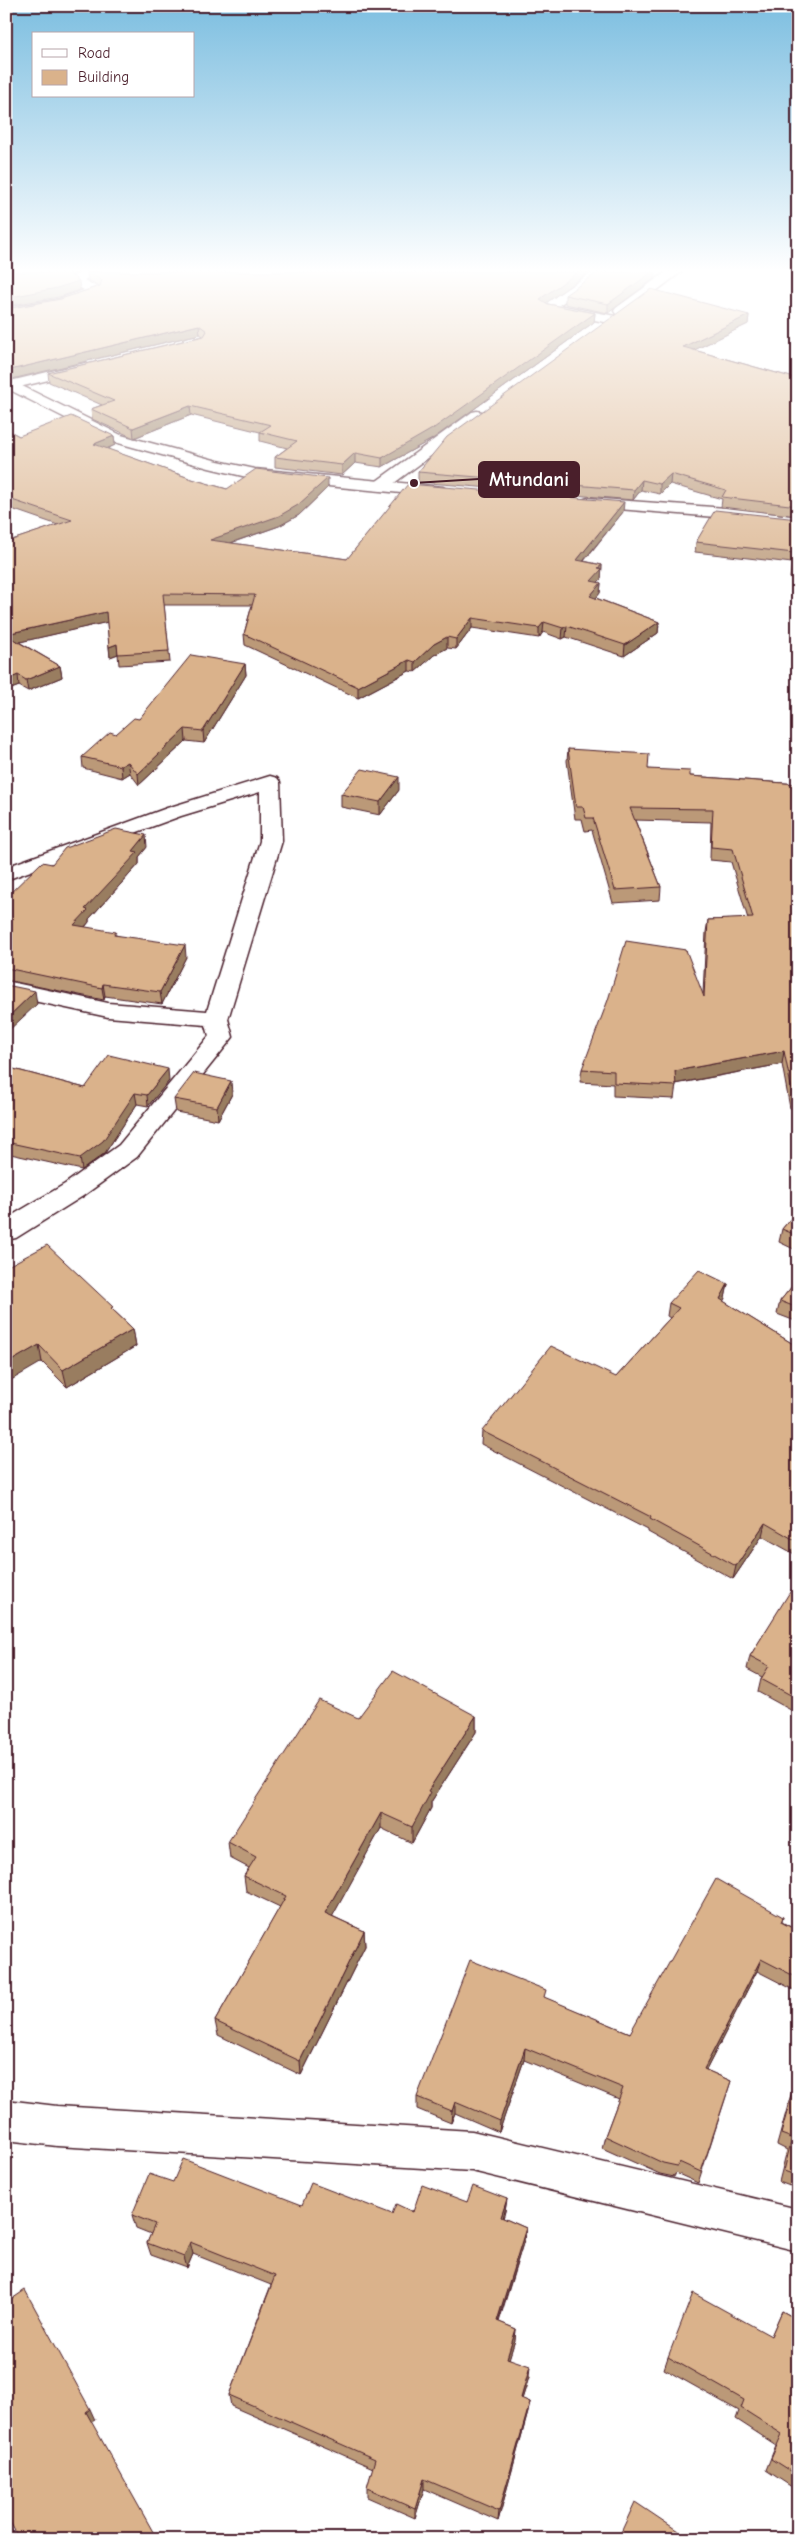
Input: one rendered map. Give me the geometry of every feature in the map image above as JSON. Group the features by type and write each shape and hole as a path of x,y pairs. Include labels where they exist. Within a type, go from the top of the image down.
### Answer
{"street":[{"path":"23,391 116,438 167,453 255,474 463,494"},
{"path":"380,486 485,410"},
{"path":"66,430 100,445 152,463 227,481 282,490 448,505"},
{"path":"696,527 574,509 740,514 798,522"},
{"path":"756,532 798,537"},
{"path":"6,874 174,812 270,782 271,841 216,1019 221,1037 128,1151 74,1190 6,1231"},
{"path":"6,988 108,1010 216,1019"},
{"path":"6,2120 56,2126 472,2151 798,2230"}],"building":[{"path":"90,391 486,391 434,428 382,458 355,453 342,465 275,457 297,441 260,432 271,425 190,406 133,428 91,409 114,401"},
{"path":"511,391 798,391 798,506 722,497 726,490 671,474 660,484 642,480 634,490 418,472 447,437"},
{"path":"71,416 114,436 94,444 192,479 227,489 256,469 328,478 298,505 279,516 210,540 347,559 408,484 624,502 577,560 602,565 598,568 602,569 591,581 601,583 590,596 659,622 625,645 567,626 563,628 544,622 539,628 472,618 456,639 447,637 434,644 415,662 409,660 358,687 244,634 255,595 163,594 169,651 118,654 117,644 109,647 106,612 6,634 6,542 72,520 6,498 6,429 19,436"},
{"path":"715,510 798,519 798,568 792,568 794,553 696,542"},
{"path":"6,635 60,666 26,680 18,675 9,679 6,677"},
{"path":"191,655 245,664 203,731 185,729 138,774 128,762 121,766 82,757 110,732 116,734 134,718 139,719"},
{"path":"568,749 649,754 648,769 690,771 690,776 798,784 798,1096 793,1096 784,1051 675,1071 676,1086 614,1083 614,1071 582,1069 608,1000 626,941 686,950 704,997 708,920 753,918 733,849 711,847 713,809 630,808 661,887 615,890 593,818 586,818 583,807 576,807"},
{"path":"362,769 399,777 380,802 341,794"},
{"path":"116,829 146,835 133,851 138,852 85,909 88,910 74,925 116,932 114,935 185,945 160,992 103,984 102,988 6,968 6,909 9,906 6,906 6,897 42,862 52,864 65,848"},
{"path":"6,985 35,991 6,1019"},
{"path":"109,1055 168,1069 147,1095 135,1093 103,1141 80,1158 6,1142 6,1067 85,1088"},
{"path":"194,1073 231,1081 217,1107 174,1099"},
{"path":"798,1210 798,1236 782,1229"},
{"path":"47,1245 113,1307 111,1308 133,1329 63,1370 39,1345 6,1364 6,1267"},
{"path":"699,1270 728,1284 720,1299 798,1347 798,1542 765,1523 736,1566 650,1519 651,1517 482,1431 551,1346 616,1377 679,1308 669,1303"},
{"path":"798,1279 798,1308 780,1301"},
{"path":"798,1581 798,1699 761,1679 769,1666 750,1656"},
{"path":"393,1671 476,1716 428,1791 431,1792 412,1827 381,1813 325,1913 364,1931 300,2061 215,2021 286,1896 244,1876 256,1857 228,1842 319,1700 358,1718"},
{"path":"716,1879 783,1917 781,1922 798,1931 798,1978 761,1959 704,2069 731,2081 701,2172 679,2162 677,2166 663,2163 605,2136 623,2088 525,2048 500,2121 455,2102 452,2111 417,2097 470,1960 546,1990 544,1997 630,2033"},
{"path":"794,2086 798,2088 798,2176 784,2171 792,2138 781,2134"},
{"path":"183,2159 302,2205 311,2183 392,2214 396,2204 413,2212 422,2185 467,2202 473,2186 507,2199 501,2217 526,2228 497,2321 516,2329 507,2358 530,2366 521,2398 530,2402 499,2511 424,2479 415,2509 367,2488 375,2459 229,2395 275,2276 190,2242 184,2257 147,2243 155,2224 132,2215 149,2174 173,2182"},
{"path":"25,2290 90,2409 86,2412 157,2539 19,2539 6,2514 6,2303"},
{"path":"693,2293 771,2336 782,2311 798,2320 798,2476 771,2459 782,2434 741,2408 744,2400 668,2357"},
{"path":"635,2502 690,2539 618,2539"}],"place":[{"name":"Mtundani","path":"414,483"}]}
